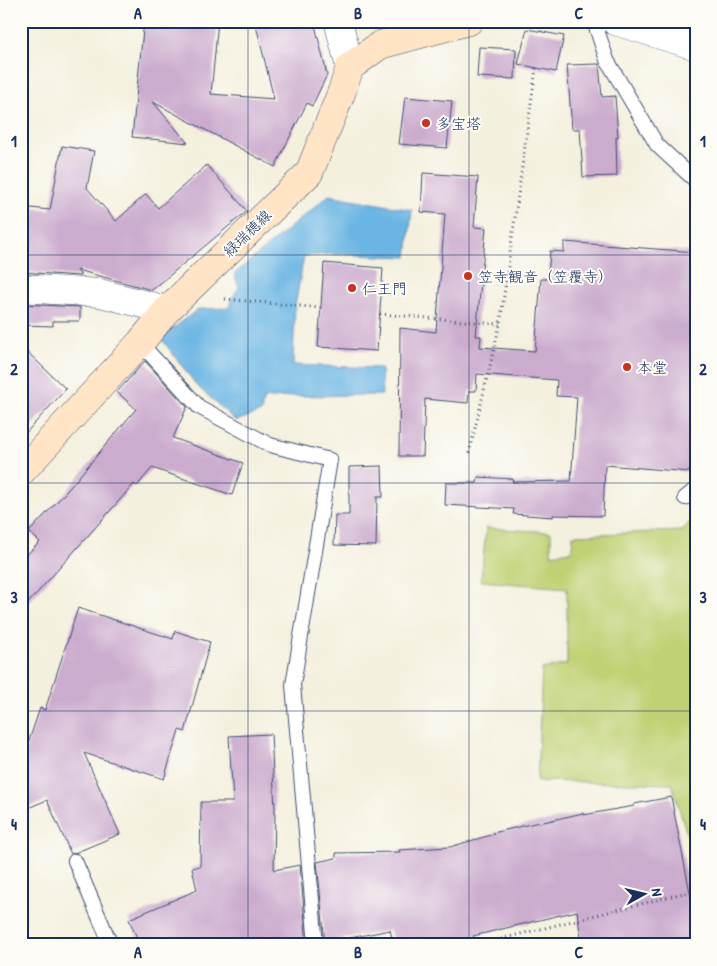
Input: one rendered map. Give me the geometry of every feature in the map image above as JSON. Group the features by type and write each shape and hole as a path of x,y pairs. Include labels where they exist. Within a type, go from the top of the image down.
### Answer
{"main road":[{"path":"350,68 380,45 469,21"},
{"name":"緑瑞穂線","path":"21,472 140,343 167,310 309,173 350,68"}],"street":[{"path":"338,21 350,68"},
{"path":"615,21 696,46"},
{"path":"21,288 100,293 167,310"}],"lane":[{"path":"594,21 606,60 658,145 696,181"},
{"path":"140,343 199,407 270,445 330,460 293,686 316,945"},
{"path":"685,498 696,489"},
{"path":"76,860 111,945"}],"path":[{"path":"539,21 541,32"},
{"path":"469,453 500,324 536,68"},
{"path":"231,300 320,308"},
{"path":"380,314 500,324"},
{"path":"477,945 696,890"}],"green space":[{"path":"696,515 696,865 672,784 537,781 542,669 567,664 567,588 481,581 486,528 551,532 551,554 572,551 573,535 682,531"}],"water":[{"path":"329,195 412,210 407,257 330,254 304,256 295,306 293,365 381,368 382,395 295,396 264,399 261,412 236,421 197,386 161,338 198,309 229,308 231,300 239,287 234,274"}],"building":[{"path":"144,21 218,21 211,94 274,99 255,21 314,21 327,75 312,106 307,103 275,167 153,102 188,143 132,137"},
{"path":"527,29 564,36 556,72 518,64"},
{"path":"479,47 516,49 515,79 477,77"},
{"path":"599,64 602,97 615,96 618,137 616,137 617,176 583,177 580,129 572,129 567,65"},
{"name":"多宝塔","path":"405,97 452,101 447,148 399,144"},
{"path":"62,146 94,151 87,188 116,221 146,194 158,208 207,165 247,211 152,290 77,270 80,276 21,272 21,207 50,210"},
{"path":"423,173 478,177 474,227 486,228 476,336 481,336 480,347 535,351 541,279 548,279 550,251 564,252 564,242 696,252 696,407 694,407 690,472 605,465 603,516 553,515 553,517 513,514 514,509 445,505 446,483 477,483 478,477 513,479 512,482 571,481 577,397 556,396 557,380 477,374 476,391 469,391 468,403 425,399 423,456 399,456 400,328 436,332 445,214 421,212"},
{"name":"仁王門","path":"324,263 383,268 377,351 318,347"},
{"path":"21,304 80,307 80,321 53,321 53,326 21,325"},
{"path":"21,346 66,389 21,438"},
{"path":"145,361 187,407 173,438 243,463 232,495 152,468 137,486 134,484 21,611 21,560 40,542 29,532 66,492 136,409 117,392"},
{"path":"382,466 383,497 377,497 376,546 334,545 335,515 349,515 349,467"},
{"path":"78,608 173,639 175,631 210,642 185,732 179,730 164,779 84,753 120,834 71,854 47,800 21,811 21,764 40,708 45,710"},
{"path":"271,734 275,809 274,870 300,865 307,945 140,945 129,919 197,890 192,868 200,866 201,802 233,802 229,736"},
{"path":"671,797 692,902 696,901 696,945 582,945 577,911 473,936 474,938 453,945 394,945 390,930 325,943 317,862 336,858 336,853 400,852 399,850 450,847 493,833 539,822 583,813 583,815 634,806 634,804"}],"place":[{"name":"多宝塔","path":"426,123"},
{"name":"笠寺観音（笠覆寺）","path":"468,276"},
{"name":"仁王門","path":"352,288"},
{"name":"本堂","path":"627,367"}]}
